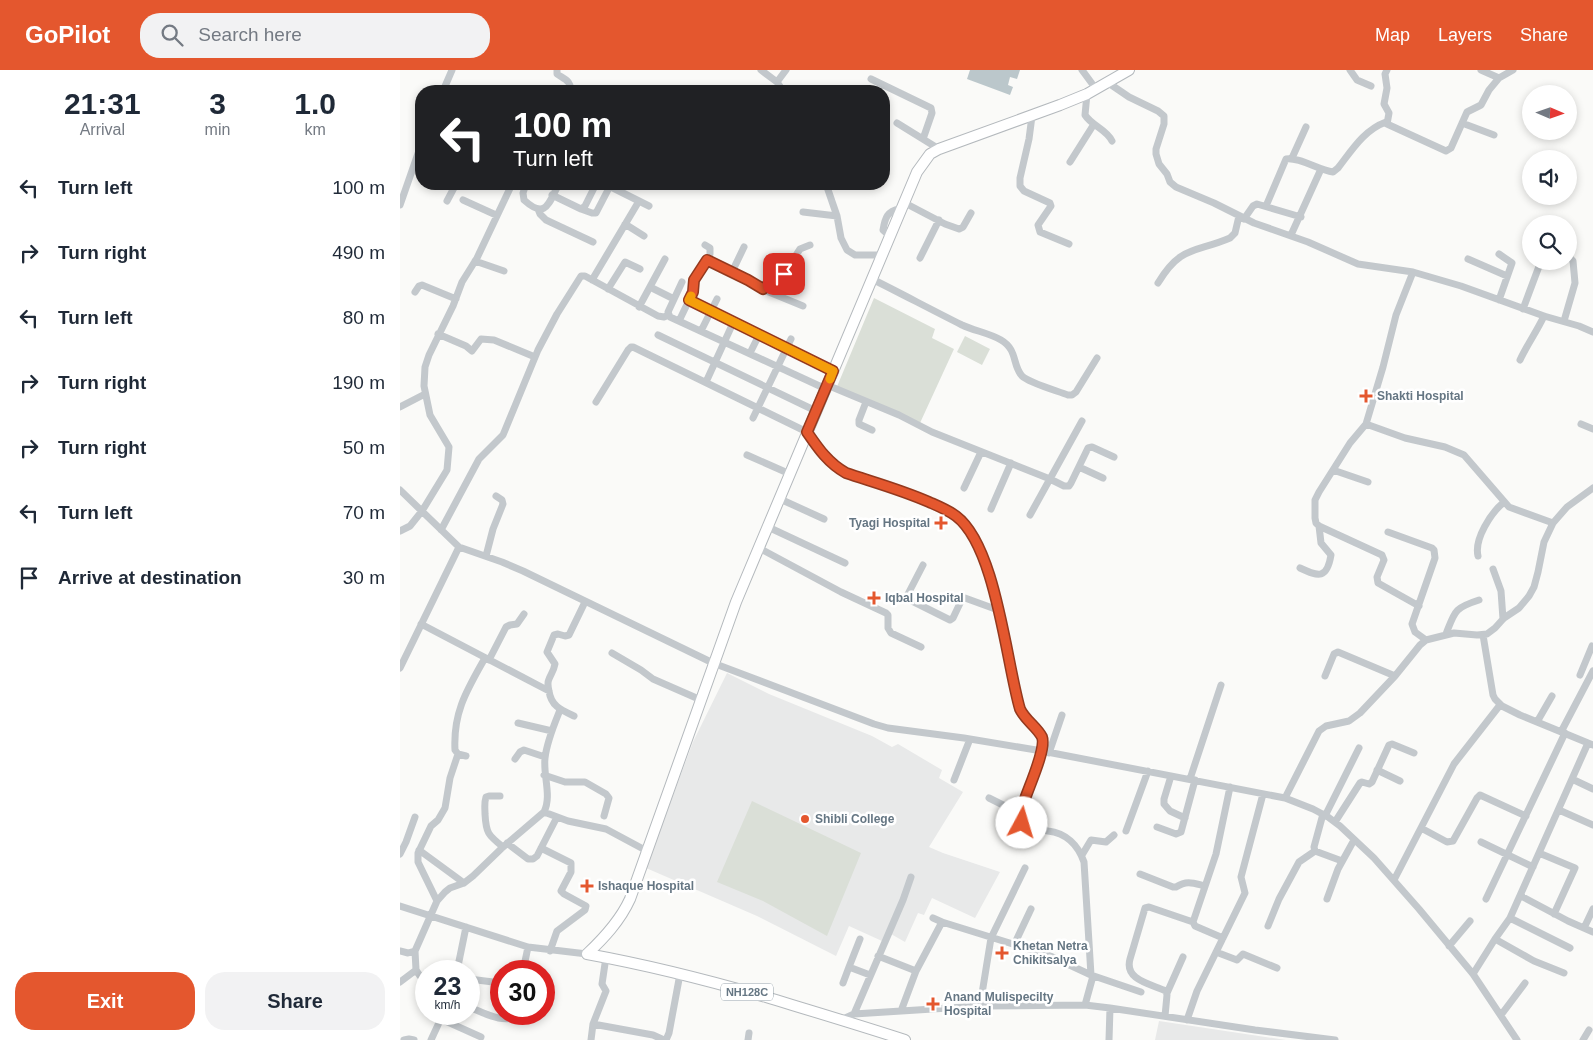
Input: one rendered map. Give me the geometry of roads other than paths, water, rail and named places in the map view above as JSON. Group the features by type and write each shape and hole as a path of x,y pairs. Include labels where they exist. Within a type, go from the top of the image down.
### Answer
{"highway":[{"path":"587,954 624,912 736,602 916,172 930,154 939,149 1032,116 1091,91 1128,70"},
{"path":"606,934 606,958"},
{"name":"NH128C","path":"587,954 725,985 900,1039"}],"street":[{"path":"445,85 450,70"},
{"path":"557,70 557,74 570,82 571,85"},
{"path":"761,70 779,85"},
{"path":"777,82 786,70"},
{"path":"1082,70 1091,91 1085,115 1109,135 1112,141"},
{"path":"1350,70 1357,80 1371,86"},
{"path":"1386,122 1389,113 1384,104 1387,88 1385,74 1387,70"},
{"path":"1481,70 1490,72 1498,78"},
{"path":"1386,122 1390,126 1446,150 1451,148 1469,110 1481,105 1498,78 1513,70"},
{"path":"871,79 883,85"},
{"path":"1107,82 1129,97 1158,111 1164,116 1164,124 1156,154 1159,164 1167,174 1170,182 1176,187 1214,203 1242,218 1291,235 1358,264 1413,272 1593,332"},
{"path":"890,88 931,108 932,113 922,139"},
{"path":"1032,116 1020,186 1024,191 1050,203 1051,206 1038,225 1040,232 1069,244"},
{"path":"1266,206 1285,161 1289,158 1330,172 1335,170 1366,134 1378,125 1386,122"},
{"path":"1462,122 1494,135"},
{"path":"897,124 939,149"},
{"path":"1070,162 1094,124"},
{"path":"1292,158 1306,127"},
{"path":"400,206 415,162"},
{"path":"1291,235 1301,217 1321,169"},
{"path":"447,201 453,190"},
{"path":"400,531 410,526 422,511 447,470 449,447 430,415 424,386 425,367 462,282 475,261 509,190"},
{"path":"523,190 523,197 528,204 538,209 545,209 547,207 555,190"},
{"path":"581,209 585,206 593,190"},
{"path":"552,195 581,209 596,213 606,190"},
{"path":"617,190 649,206"},
{"path":"829,192 837,216 841,238 847,250 855,255 882,255"},
{"path":"464,200 496,215"},
{"path":"592,280 639,201"},
{"path":"1158,282 1172,263 1182,255 1230,238 1235,234 1242,218 1254,204 1301,217"},
{"path":"902,205 955,228 962,228 971,213"},
{"path":"538,209 542,217 592,242"},
{"path":"802,212 837,216"},
{"path":"920,258 939,220"},
{"path":"625,224 644,236"},
{"path":"679,321 693,292 694,280 711,250 705,245"},
{"path":"763,289 776,277 784,274 800,249 810,245"},
{"path":"732,272 744,247"},
{"path":"1499,254 1512,262 1499,300"},
{"path":"639,307 664,259"},
{"path":"1468,259 1506,276"},
{"path":"707,260 763,289 803,306"},
{"path":"475,261 504,271"},
{"path":"608,290 625,262 640,269"},
{"path":"1523,309 1538,270"},
{"path":"1564,321 1576,280 1574,270"},
{"path":"1300,568 1320,575 1324,573 1327,567 1331,555 1321,543 1319,526 1315,518 1315,500 1350,443 1366,424 1396,315 1413,272"},
{"path":"441,530 479,460 503,435 535,357 557,314 579,278 583,275 658,316 664,317 669,315 826,387 900,415 932,432 1064,486 1069,486 1086,450 1090,447 1114,457"},
{"path":"872,279 964,326 1002,341 1013,352 1019,372 1025,379 1068,395 1076,392 1097,358"},
{"path":"669,315 668,312 682,282"},
{"path":"415,292 420,286 426,286 456,299"},
{"path":"650,287 674,299"},
{"path":"701,331 717,299"},
{"path":"689,300 833,371"},
{"path":"1520,360 1526,345 1538,329 1544,316"},
{"path":"706,382 733,323"},
{"path":"438,334 466,346 472,351 481,339 494,340 535,357"},
{"path":"658,335 816,410"},
{"path":"750,353 758,335"},
{"path":"753,418 791,339"},
{"path":"596,402 631,347 807,432 827,460 838,469 924,500 945,509 961,520 974,537 980,550 998,610 1020,709 1023,716 1040,734 1045,752"},
{"path":"400,407 425,394"},
{"path":"866,402 859,424 872,430"},
{"path":"1030,515 1082,421"},
{"path":"1366,424 1404,438 1444,447 1464,455 1504,503 1513,510 1553,523"},
{"path":"1581,424 1593,429"},
{"path":"964,488 981,452"},
{"path":"747,455 790,474"},
{"path":"991,509 1011,463"},
{"path":"1079,467 1103,478"},
{"path":"1333,470 1368,482"},
{"path":"1285,798 1319,731 1326,726 1346,722 1353,718 1374,699 1426,640 1446,634 1483,635 1490,632 1503,619 1519,608 1534,587 1544,542 1553,523 1567,507 1593,488"},
{"path":"400,490 459,547 523,572 713,663 874,724 1148,771 1285,798 1304,805 1335,822 1394,880 1473,974 1516,1040"},
{"path":"486,556 493,529 504,504 496,496"},
{"path":"780,498 824,519"},
{"path":"1478,556 1478,543 1481,536 1493,513 1504,503"},
{"path":"1319,526 1382,555 1384,560 1378,577 1378,584 1419,606"},
{"path":"768,527 845,562"},
{"path":"1388,532 1434,550 1435,558 1412,627 1415,632 1426,640"},
{"path":"400,668 459,547"},
{"path":"759,548 841,592 886,613 888,615 888,628 891,633 921,647"},
{"path":"923,565 908,594 910,600 948,620 952,619 962,599 965,598 998,610"},
{"path":"1493,569 1501,591 1503,619"},
{"path":"1446,634 1456,610 1463,604 1479,600"},
{"path":"574,716 560,710 552,703 548,681 555,664 548,655 547,648 554,635 565,636 569,634 585,602"},
{"path":"437,902 418,862 418,850 431,826 438,820 444,808 450,778 458,754 455,748 460,706 465,693 506,627 510,624 518,624 524,614"},
{"path":"421,624 549,691"},
{"path":"1473,974 1510,918 1572,779 1591,744 1537,722 1500,704 1493,695 1483,635"},
{"path":"1580,675 1592,646"},
{"path":"1325,676 1334,654 1338,652 1395,676"},
{"path":"612,653 641,670 653,680 701,700"},
{"path":"1486,899 1508,856 1563,733 1593,672 1583,668"},
{"path":"1157,827 1178,834 1181,832 1192,780 1221,685"},
{"path":"1537,722 1552,696"},
{"path":"1394,880 1458,757 1500,704"},
{"path":"415,960 415,951 437,902 450,888 464,883 544,812 547,806 544,775 545,757 560,710"},
{"path":"1062,715 1024,799 1021,814 1024,826 1061,834 1072,842 1082,855 1086,876 1091,976 1093,976 1085,1005"},
{"path":"518,723 552,731"},
{"path":"954,780 970,739"},
{"path":"1335,822 1359,784 1362,782 1371,784 1387,746 1390,744 1414,754"},
{"path":"1315,851 1314,847 1324,815 1359,748"},
{"path":"515,759 524,750 545,757"},
{"path":"458,754 466,756"},
{"path":"1377,770 1400,781"},
{"path":"1126,831 1148,771"},
{"path":"544,775 565,782 583,782 606,794 609,798 604,816"},
{"path":"1171,776 1164,804 1170,811 1185,818"},
{"path":"1572,779 1593,788"},
{"path":"1193,922 1216,854 1230,788"},
{"path":"1188,1020 1197,991 1245,892 1241,877 1263,794"},
{"path":"1421,828 1447,842 1453,841 1480,795 1526,816"},
{"path":"500,796 489,796 485,800 486,829 492,838 528,859 536,858 556,817"},
{"path":"989,798 1021,814"},
{"path":"1559,810 1593,825"},
{"path":"544,812 556,817 606,829 647,851"},
{"path":"400,854 415,817"},
{"path":"1082,855 1091,840 1106,842 1114,835"},
{"path":"1327,899 1338,869 1354,840"},
{"path":"1481,842 1533,867"},
{"path":"541,848 571,863 571,872 561,891 586,906 585,910 557,931 550,950"},
{"path":"418,850 464,883"},
{"path":"1315,851 1342,861"},
{"path":"1268,926 1279,899 1299,862 1315,851"},
{"path":"1540,853 1575,868 1554,914"},
{"path":"980,1006 992,938 1025,868"},
{"path":"1140,874 1172,887 1186,882 1205,886"},
{"path":"854,1014 911,877"},
{"path":"1521,896 1593,932"},
{"path":"400,906 528,947 587,954"},
{"path":"1167,993 1163,989 1146,984 1129,970 1128,964 1146,908 1149,907 1193,922 1195,926 1223,938"},
{"path":"1014,945 1031,909"},
{"path":"1584,928 1593,909"},
{"path":"933,918 1048,955 1091,976 1141,992"},
{"path":"1510,918 1570,948"},
{"path":"1449,946 1470,921"},
{"path":"901,1011 916,970 942,922"},
{"path":"459,960 466,927"},
{"path":"843,983 860,939"},
{"path":"1495,939 1534,961 1564,973"},
{"path":"525,960 528,947"},
{"path":"400,951 408,953 415,951"},
{"path":"1216,952 1237,960 1243,954 1277,968"},
{"path":"878,956 916,970"},
{"path":"1165,1016 1167,993 1183,957"},
{"path":"590,1040 593,1024 606,991 602,984 606,958"},
{"path":"849,967 870,975"},
{"path":"400,982 415,971"},
{"path":"593,1024 653,1035 665,1040 669,1033 680,974"},
{"path":"1501,1015 1526,983"},
{"path":"843,1020 854,1014 980,1006 1085,1005 1335,1040"},
{"path":"1109,1040 1110,1008"},
{"path":"431,1040 438,1025"},
{"path":"460,1025 481,1036"},
{"path":"1583,1040 1589,1030"},
{"path":"404,1040 414,1040"}],"place":[{"name":"Shakti Hospital","path":"1366,396"},
{"name":"Tyagi Hospital","path":"941,523"},
{"name":"Iqbal Hospital","path":"874,598"},
{"name":"Shibli College","path":"805,819"},
{"name":"Ishaque Hospital","path":"587,886"},
{"name":"Khetan Netra Chikitsalya","path":"1002,953"},
{"name":"Anand Mulispecilty Hospital","path":"933,1004"}]}
